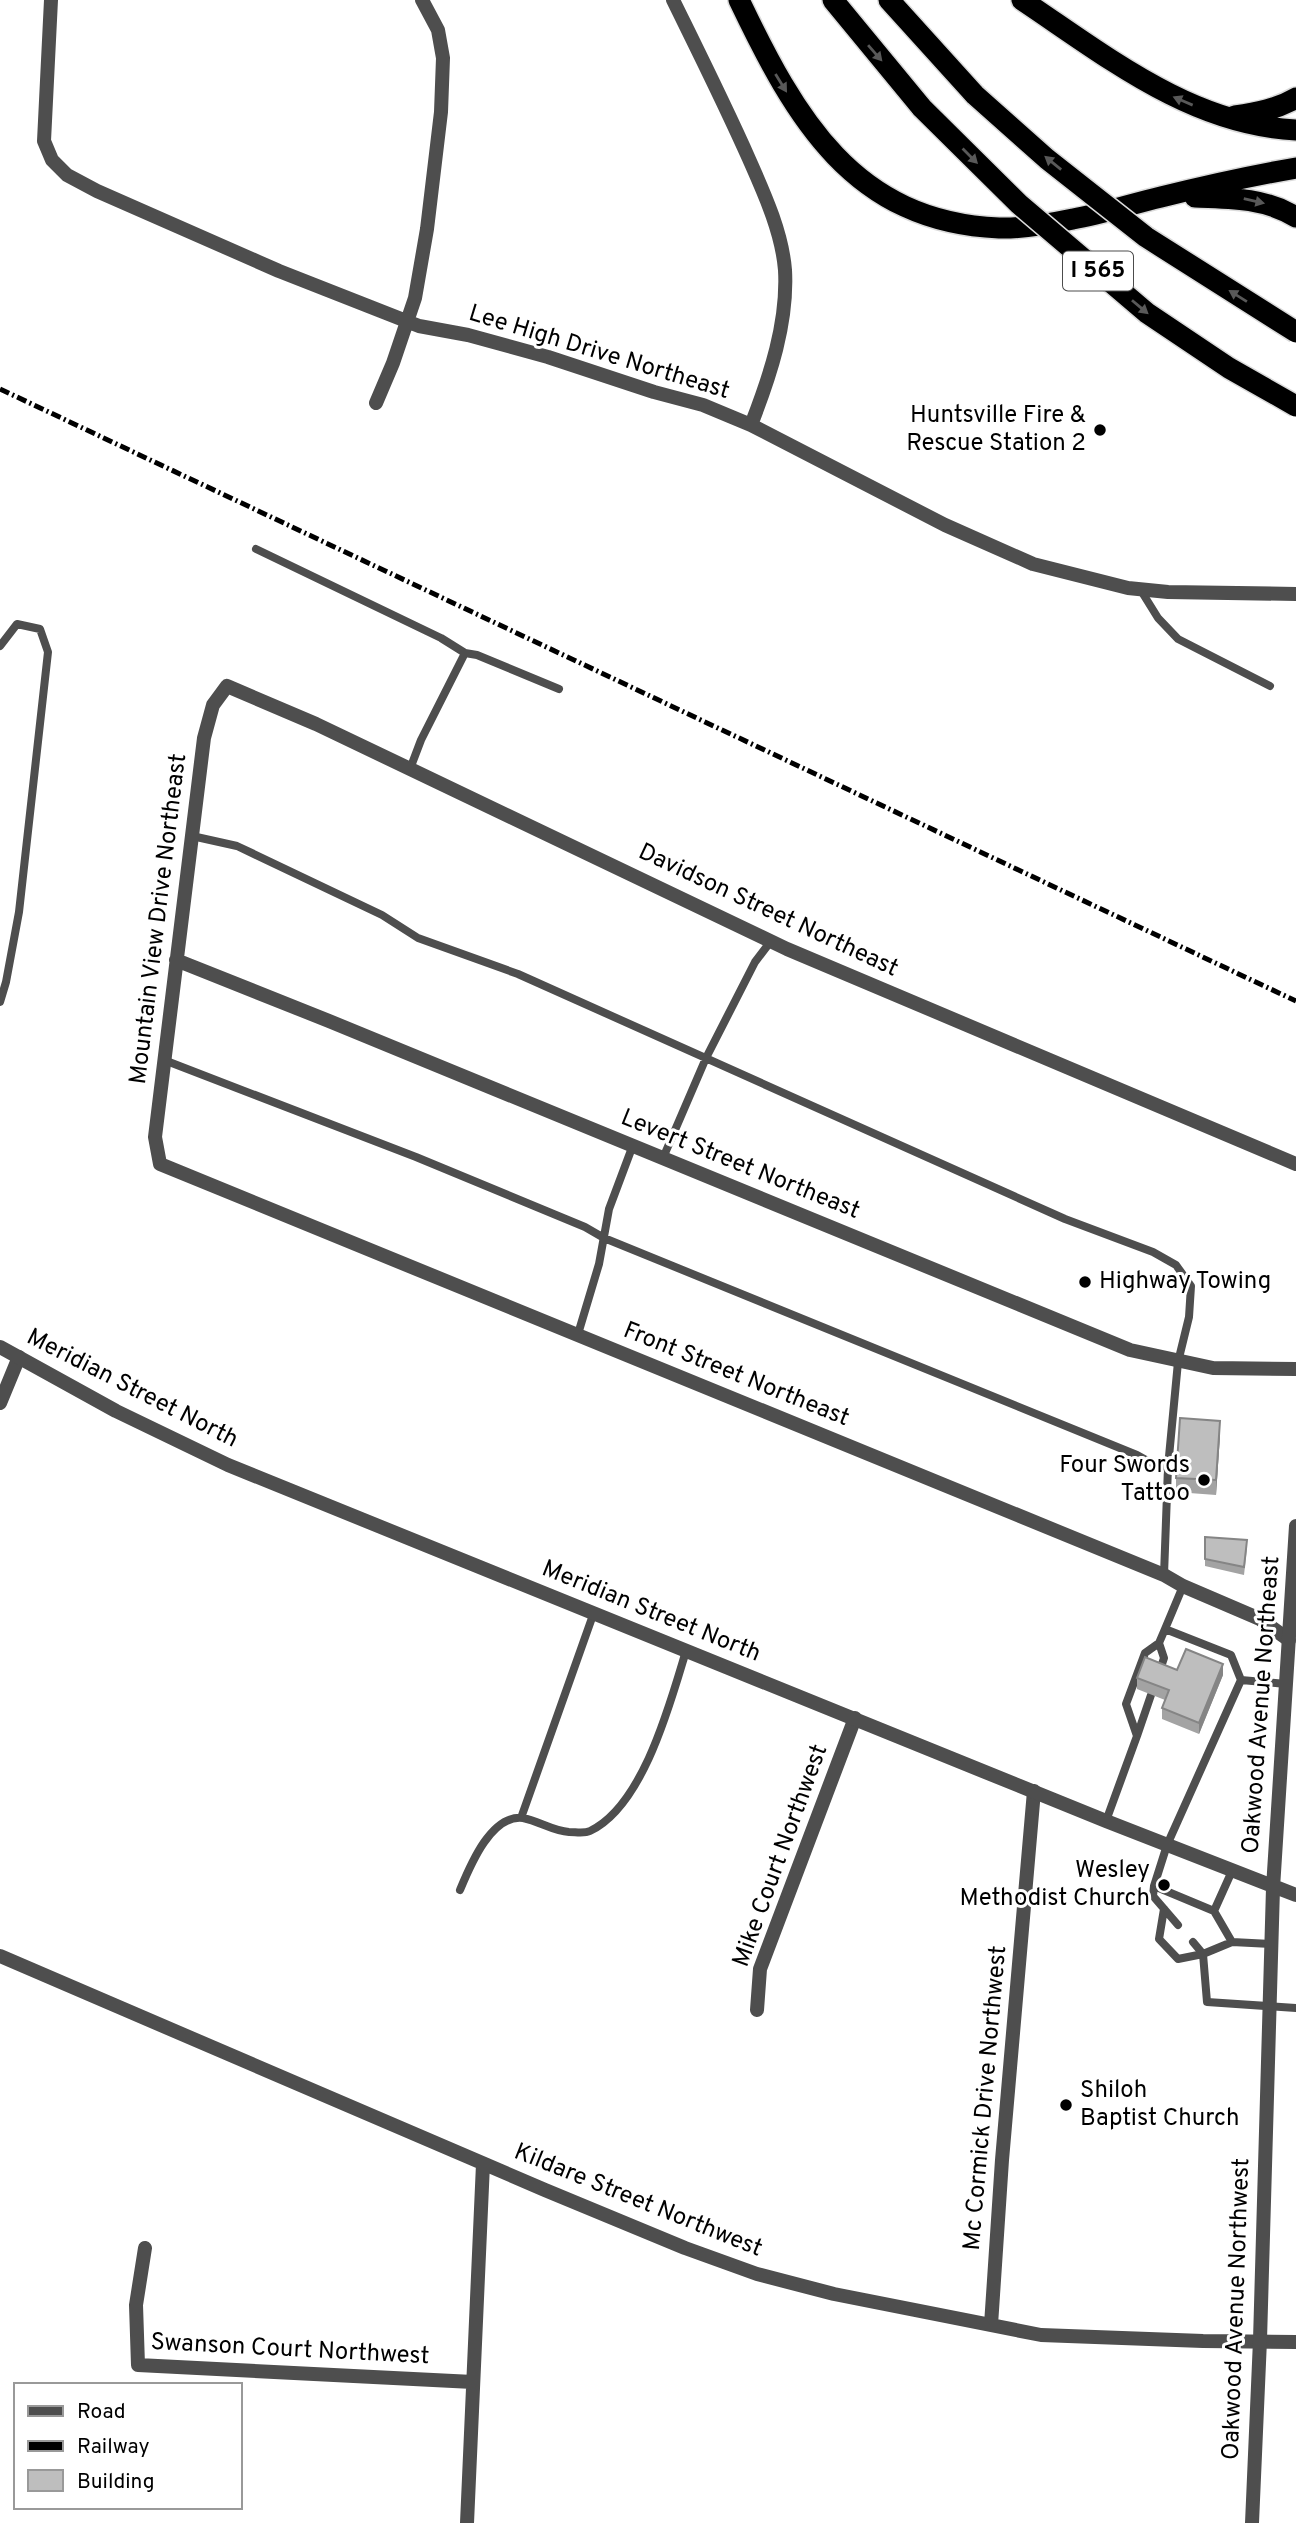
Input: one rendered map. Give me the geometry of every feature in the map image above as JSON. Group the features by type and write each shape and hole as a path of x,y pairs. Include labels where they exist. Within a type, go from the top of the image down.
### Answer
{"highway":[{"path":"739,0 770,64 802,116 827,149 856,177 880,193 912,208 954,222 999,228 1075,219 1296,168"},
{"name":"I 565","path":"833,0 922,108 1019,204 1147,313 1229,368 1296,406"},
{"name":"I 565","path":"889,0 975,95 1047,159 1146,237 1296,332"},
{"path":"1022,0 1174,98 1222,117 1272,129 1296,130"},
{"path":"1222,117 1255,114 1282,106 1296,98"},
{"path":"1161,197 1239,198 1281,208 1296,217"}],"street":[{"name":"Lee High Drive Northeast","path":"51,0 44,141 52,160 67,174 97,191 279,271 407,321 548,357 703,405 751,425 946,525 1033,564 1079,577 1140,589 1205,594 1296,594"},
{"path":"376,402 393,363 415,298 427,229 441,112 443,58 438,30 422,0"},
{"path":"673,0 763,191 785,269 782,323 766,385 751,425"},
{"name":"Davidson Street Northeast","path":"227,686 316,724 771,941 1296,1164"},
{"name":"Mountain View Drive Northeast","path":"160,1164 155,1137 204,738 213,705 227,686"},
{"name":"Levert Street Northeast","path":"177,960 1130,1350 1213,1368 1296,1369"},
{"name":"Front Street Northeast","path":"160,1164 1164,1574 1183,1586 1260,1619 1293,1640"},
{"name":"Meridian Street North","path":"0,1347 116,1410 228,1465 1106,1822 1296,1895"},
{"path":"0,1403 19,1357"},
{"name":"Oakwood Avenue Northeast","path":"1273,1888 1286,1684 1293,1640 1296,1526"},
{"name":"Mike Court Northwest","path":"757,2010 760,1969 855,1718"},
{"name":"Mc Cormick Drive Northwest","path":"991,2325 1002,2160 1034,1791"},
{"name":"Oakwood Avenue Northwest","path":"1252,2523 1273,1888"},
{"name":"Kildare Street Northwest","path":"0,1956 483,2164 685,2248 757,2274 834,2294 1041,2335 1296,2342"},
{"path":"467,2523 483,2164"},
{"name":"Swanson Court Northwest","path":"145,2248 136,2305 138,2365 473,2382"}],"lane":[{"path":"256,549 440,638 465,653 477,655 559,689"},
{"path":"1140,589 1157,618 1178,639 1270,686"},
{"path":"0,646 17,624 40,629 48,652 19,912 0,1002"},
{"path":"410,769 421,740 465,653"},
{"path":"192,836 237,846 382,915 418,938 518,974 1065,1219 1153,1252 1176,1265 1191,1286 1189,1317 1178,1362 1168,1467 1164,1574"},
{"path":"663,1158 706,1058 755,962 771,941"},
{"path":"164,1060 416,1157 585,1227 604,1238 1138,1455 1155,1465 1168,1467"},
{"path":"578,1334 599,1264 609,1209 633,1146"},
{"path":"1137,1736 1126,1704 1145,1653 1159,1643 1183,1586"},
{"path":"521,1818 593,1615"},
{"path":"1165,1629 1231,1655 1241,1680 1167,1845 1154,1886 1153,1896 1178,1925"},
{"path":"1159,1643 1164,1658 1159,1674"},
{"path":"460,1889 477,1851 498,1826 521,1818 562,1832 587,1833 607,1821 643,1770 669,1708 686,1651"},
{"path":"1241,1680 1286,1684"},
{"path":"1106,1822 1151,1695"},
{"path":"1214,1910 1232,1871"},
{"path":"1154,1886 1214,1910 1232,1942"},
{"path":"1164,1909 1159,1939 1178,1959 1203,1954 1232,1942 1272,1944"},
{"path":"1193,1942 1203,1954 1207,2002 1296,2008"}],"building":[{"path":"1180,1418 1220,1421 1216,1480 1176,1478"},
{"path":"1205,1537 1247,1540 1244,1567 1205,1559"},
{"path":"1186,1649 1223,1664 1199,1723 1162,1708 1169,1690 1137,1678 1145,1657 1177,1670"}],"railway":[{"path":"0,389 1296,1001"}],"place":[{"name":"Huntsville Fire & Rescue Station 2","path":"1100,430"},
{"name":"Highway Towing","path":"1085,1282"},
{"name":"Four Swords Tattoo","path":"1204,1480"},
{"name":"Wesley Methodist Church","path":"1164,1885"},
{"name":"Shiloh Baptist Church","path":"1066,2105"}]}
